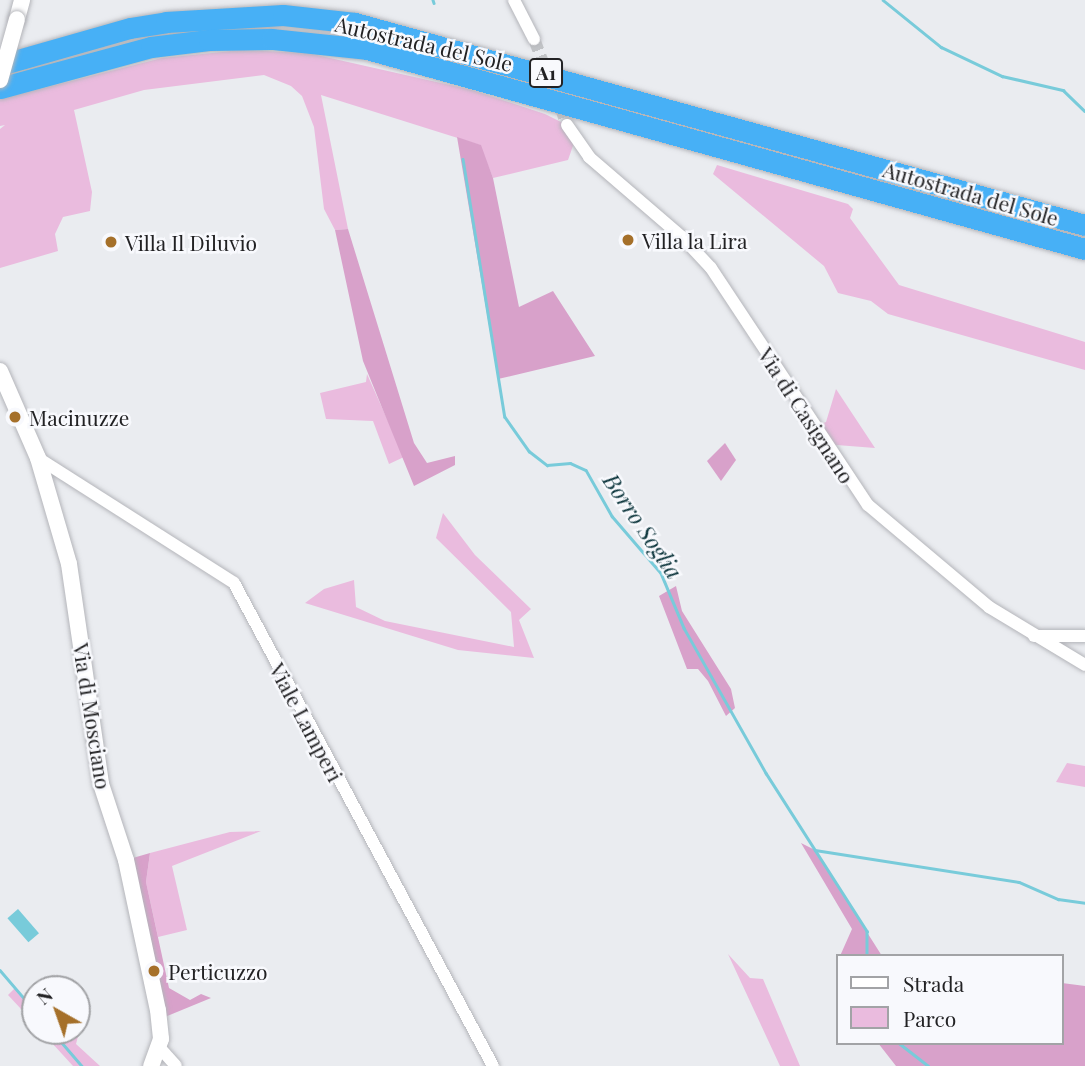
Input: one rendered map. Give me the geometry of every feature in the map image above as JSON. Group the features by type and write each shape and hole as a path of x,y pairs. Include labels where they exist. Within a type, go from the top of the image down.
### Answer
{"highway":[{"name":"Autostrada del Sole","path":"0,65 130,28 166,22 283,15 355,23 1085,225"},
{"name":"Autostrada del Sole","path":"0,88 139,50 209,40 272,39 367,49 1085,249"}],"main road":[{"path":"0,80 22,0"},
{"name":"Via di Mosciano","path":"0,371 38,458 69,564 101,784 127,860 158,1010 159,1047 151,1066"}],"street":[{"path":"514,0 534,39"},
{"name":"Via di Casignano","path":"567,125 589,157 682,237 711,268 868,505 947,576 1034,636 1085,665"},
{"name":"Viale Lamperi","path":"38,458 234,583 493,1066"},
{"path":"1034,636 1085,636"},
{"path":"159,1047 176,1066"}],"green space":[{"path":"242,50 308,53 472,90 545,114 567,125 575,140 568,160 493,178 480,145 321,95 348,229 335,230 324,209 314,127 302,96 291,86 264,75 144,90 74,110 92,192 90,211 63,217 55,234 58,251 0,268 0,129 5,125 0,126 0,99 162,58"},
{"path":"717,165 848,204 853,209 850,218 899,285 1085,342 1085,370 888,314 871,301 838,293 824,266 713,174"},
{"path":"367,374 404,457 389,464 373,421 326,419 320,393 366,382"},
{"path":"836,389 875,448 824,444 813,427 826,422"},
{"path":"443,513 475,555 531,609 519,620 534,658 458,650 305,603 324,589 354,580 356,607 385,621 514,647 511,612 436,538"},
{"path":"1067,763 1085,766 1085,787 1056,782"},
{"path":"261,831 172,866 187,930 158,937 146,882 150,853 230,832"},
{"path":"728,954 750,978 763,979 800,1066 780,1066"},
{"path":"15,988 21,995 21,1009 8,995"},
{"path":"54,1045 77,1045 100,1066 73,1066"}],"shaded area":[{"path":"457,137 481,145 493,178 519,307 553,291 595,356 498,379"},
{"path":"348,229 414,443 427,463 455,456 455,465 414,486 363,361 335,230"},
{"path":"725,443 736,460 721,481 707,461"},
{"path":"676,586 682,611 731,689 735,708 726,716 708,681 698,669 687,669 659,596"},
{"path":"801,843 815,850 881,954 841,954 852,929"},
{"path":"150,853 146,882 169,988 190,1000 201,994 211,998 160,1019 126,860"},
{"path":"1064,983 1085,986 1085,1066 896,1066 880,1045 1064,1045"}],"water":[{"path":"18,909 39,933 28,942 7,918"}],"waterway":[{"path":"883,0 941,47 1002,76 1063,90 1085,111"},
{"name":"Borro Soglia","path":"463,159 505,417 529,451 547,465 570,463 586,470 612,516 661,573 684,628 766,773 867,931 867,954"},
{"path":"815,850 1019,882 1058,899 1085,903"},
{"path":"0,970 21,995"},
{"path":"64,1045 82,1066"},
{"name":"Borro Soglia","path":"902,1045 928,1066"}],"tunnel":[{"path":"534,39 567,125"}],"place":[{"name":"Villa la Lira","path":"628,240"},
{"name":"Villa Il Diluvio","path":"111,242"},
{"name":"Macinuzze","path":"15,417"},
{"name":"Perticuzzo","path":"154,971"}]}
